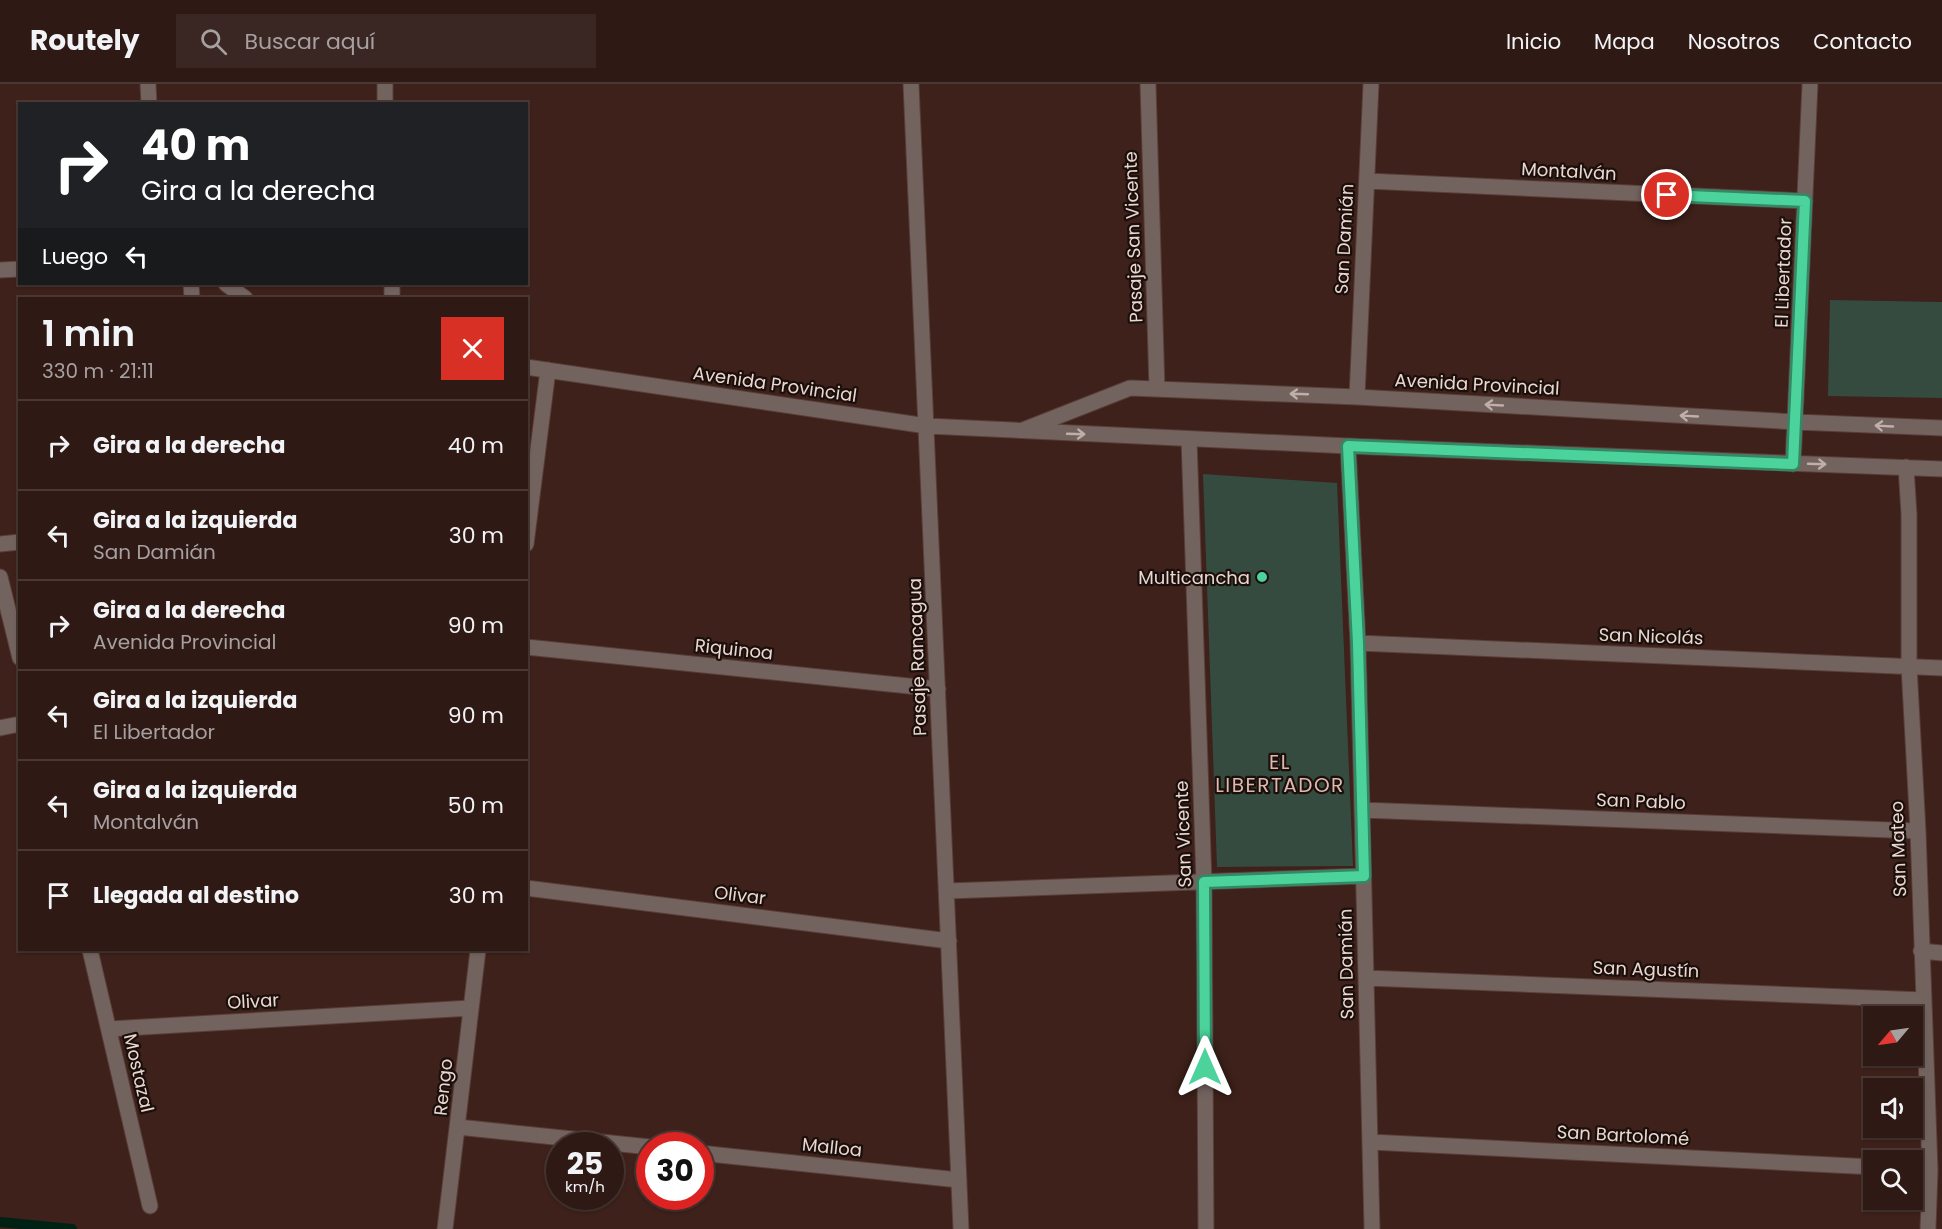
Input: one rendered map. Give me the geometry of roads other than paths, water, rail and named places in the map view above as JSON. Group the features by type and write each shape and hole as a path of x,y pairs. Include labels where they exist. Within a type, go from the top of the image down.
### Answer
{"street":[{"path":"148,84 149,102"},
{"path":"385,84 386,102"},
{"name":"Pasaje Rancagua","path":"911,84 961,1229"},
{"name":"Pasaje San Vicente","path":"1148,84 1157,389"},
{"name":"San Damián","path":"1357,397 1371,84"},
{"name":"El Libertador","path":"1793,464 1810,84"},
{"name":"Montalván","path":"1367,181 1805,201"},
{"path":"0,270 18,269"},
{"path":"227,285 244,297"},
{"name":"Avenida Provincial","path":"528,367 927,426 1348,446 1942,469"},
{"path":"528,519 548,369"},
{"name":"Avenida Provincial","path":"1018,432 1130,388 1357,397 1942,428"},
{"name":"San Vicente","path":"1189,439 1204,882 1206,1229"},
{"name":"San Damián","path":"1348,446 1358,643 1372,1229"},
{"name":"San Mateo","path":"1906,467 1909,666 1918,831 1930,1170 1928,1229"},
{"path":"0,544 18,542"},
{"path":"0,577 18,650"},
{"name":"San Nicolás","path":"1358,643 1942,668"},
{"name":"Riquinoa","path":"528,647 938,689"},
{"path":"0,728 18,724"},
{"name":"San Pablo","path":"1362,810 1918,831"},
{"path":"947,891 1364,876"},
{"name":"Olivar","path":"528,888 949,942"},
{"name":"Mostazal","path":"90,951 150,1206"},
{"name":"Rengo","path":"445,1229 478,951"},
{"path":"1921,951 1942,953"},
{"name":"San Agustín","path":"1366,978 1924,1000"},
{"name":"Olivar","path":"109,1029 471,1008"},
{"path":"458,1127 636,1146"},
{"name":"San Bartolomé","path":"1370,1142 1863,1166"},
{"name":"Malloa","path":"714,1154 959,1180"},
{"path":"1923,1170 1930,1170"}],"waterway":[{"path":"0,1222 72,1229"}],"place":[{"name":"Multicancha","path":"1262,577"}],"district":[{"name":"EL LIBERTADOR","path":"1280,774"}]}
